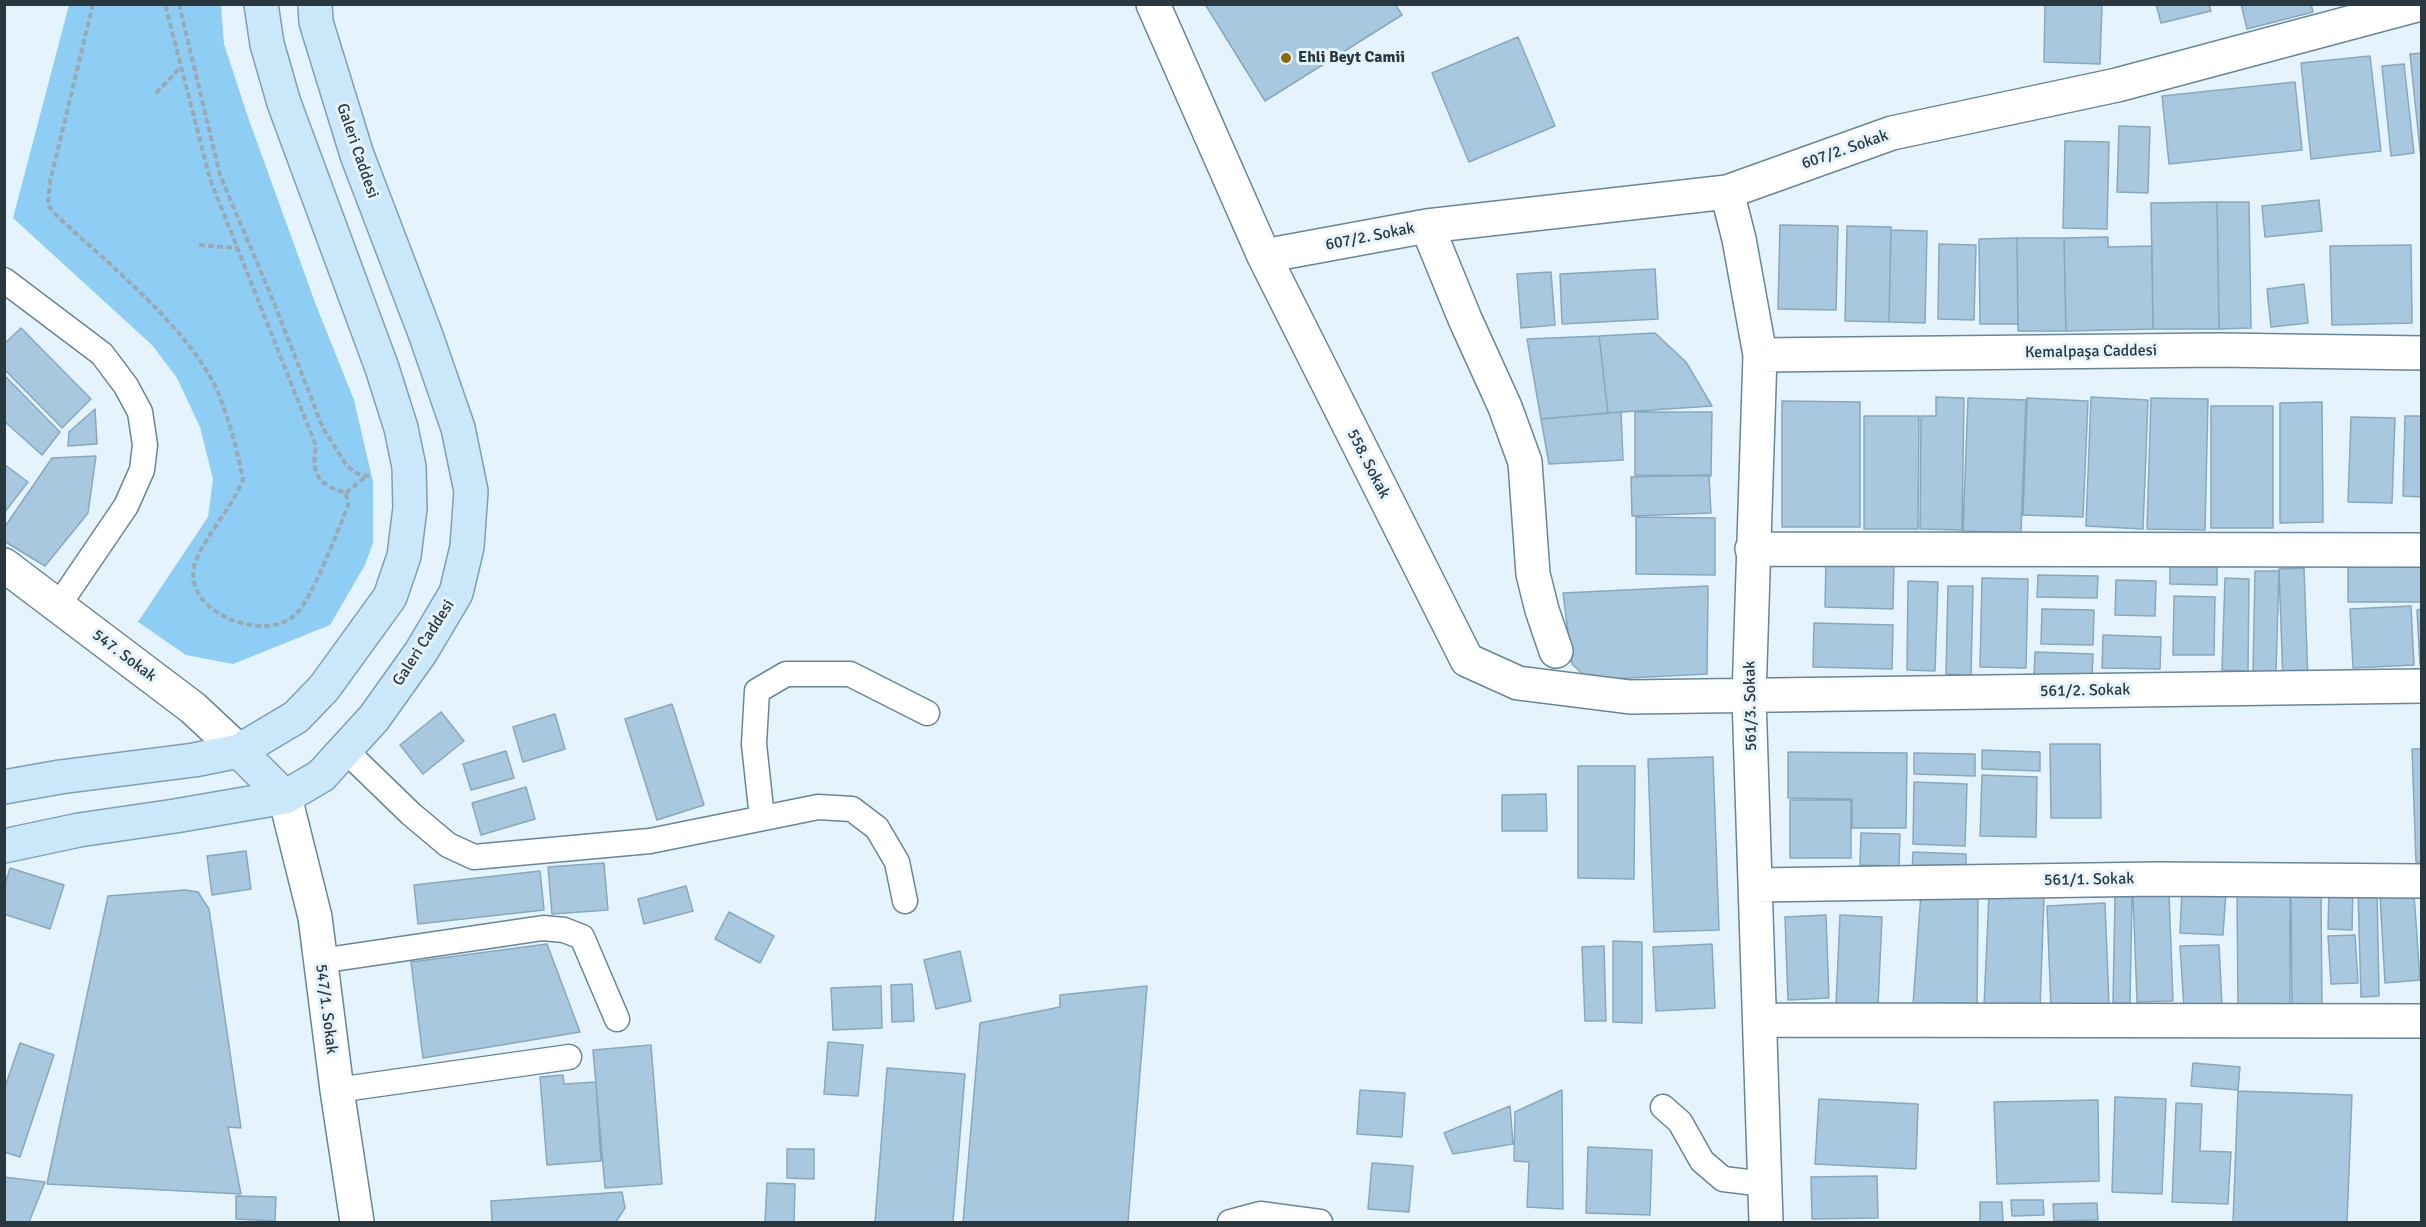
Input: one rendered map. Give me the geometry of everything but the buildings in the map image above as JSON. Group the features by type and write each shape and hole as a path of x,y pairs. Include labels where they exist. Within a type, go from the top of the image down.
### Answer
{"main road":[{"path":"4,787 60,777 194,760 239,751 296,717 324,688 390,597 404,556 410,508 409,467 401,428 382,368 284,103 267,44 261,4"},
{"name":"Galeri Caddesi","path":"4,846 79,830 285,797 321,776 374,718 421,652 456,593 467,547 471,492 458,428 425,333 357,155 316,22 315,4"},
{"path":"239,751 285,797"}],"street":[{"name":"558. Sokak","path":"1153,4 1264,256 1467,660 1518,683 1630,698 1749,697"},
{"name":"607/2. Sokak","path":"1264,256 1427,226 1727,192 1892,133 2117,85 2420,4"},
{"name":"561/3. Sokak","path":"1727,192 1739,239 1760,355 1749,697 1766,1222"},
{"path":"1427,226 1465,319 1505,407 1525,462 1533,574 1556,651"},
{"name":"Kemalpaşa Caddesi","path":"1760,355 2206,351 2421,353"},
{"path":"1752,549 2421,550"},
{"name":"547. Sokak","path":"4,565 193,708 239,751"},
{"name":"561/2. Sokak","path":"1749,697 2421,686"},
{"name":"547/1. Sokak","path":"285,797 315,917 337,1090 357,1222"},
{"name":"561/1. Sokak","path":"1756,885 2157,879 2421,881"},
{"path":"1760,1020 2421,1021"}],"lane":[{"path":"4,280 102,354 126,386 140,412 145,445 142,470 126,506 58,606"},
{"path":"762,818 754,744 757,691 786,674 850,674 927,713"},
{"path":"345,750 411,814 448,845 474,856 650,841 818,807 852,809 877,828 897,862 905,901"},
{"path":"320,960 543,928 564,930 582,937 617,1018"},
{"path":"337,1090 569,1057"},
{"path":"1663,1107 1680,1122 1702,1161 1723,1179 1765,1184"},
{"path":"1230,1222 1260,1214 1320,1222"}],"path":[{"path":"93,4 50,182 48,205 167,320 194,353 221,400 243,480 239,491 197,557 192,579 198,596 219,614 260,627 280,624 294,616 306,602 343,518 348,506 346,493"},
{"path":"165,4 210,179 316,446 313,465 315,474 325,484 346,493"},
{"path":"179,4 220,175 323,428 347,466 356,473 367,476"},
{"path":"156,93 181,67"},
{"path":"199,244 237,249"},
{"path":"346,493 367,476 409,467"}],"shaded area":[{"path":"69,5 221,5 224,44 249,120 316,305 354,400 373,482 373,543 365,565 330,625 233,664 186,655 138,622 208,517 213,479 200,427 177,378 152,345 13,218"}],"place":[{"name":"Ehli Beyt Camii","path":"1286,58"}]}
